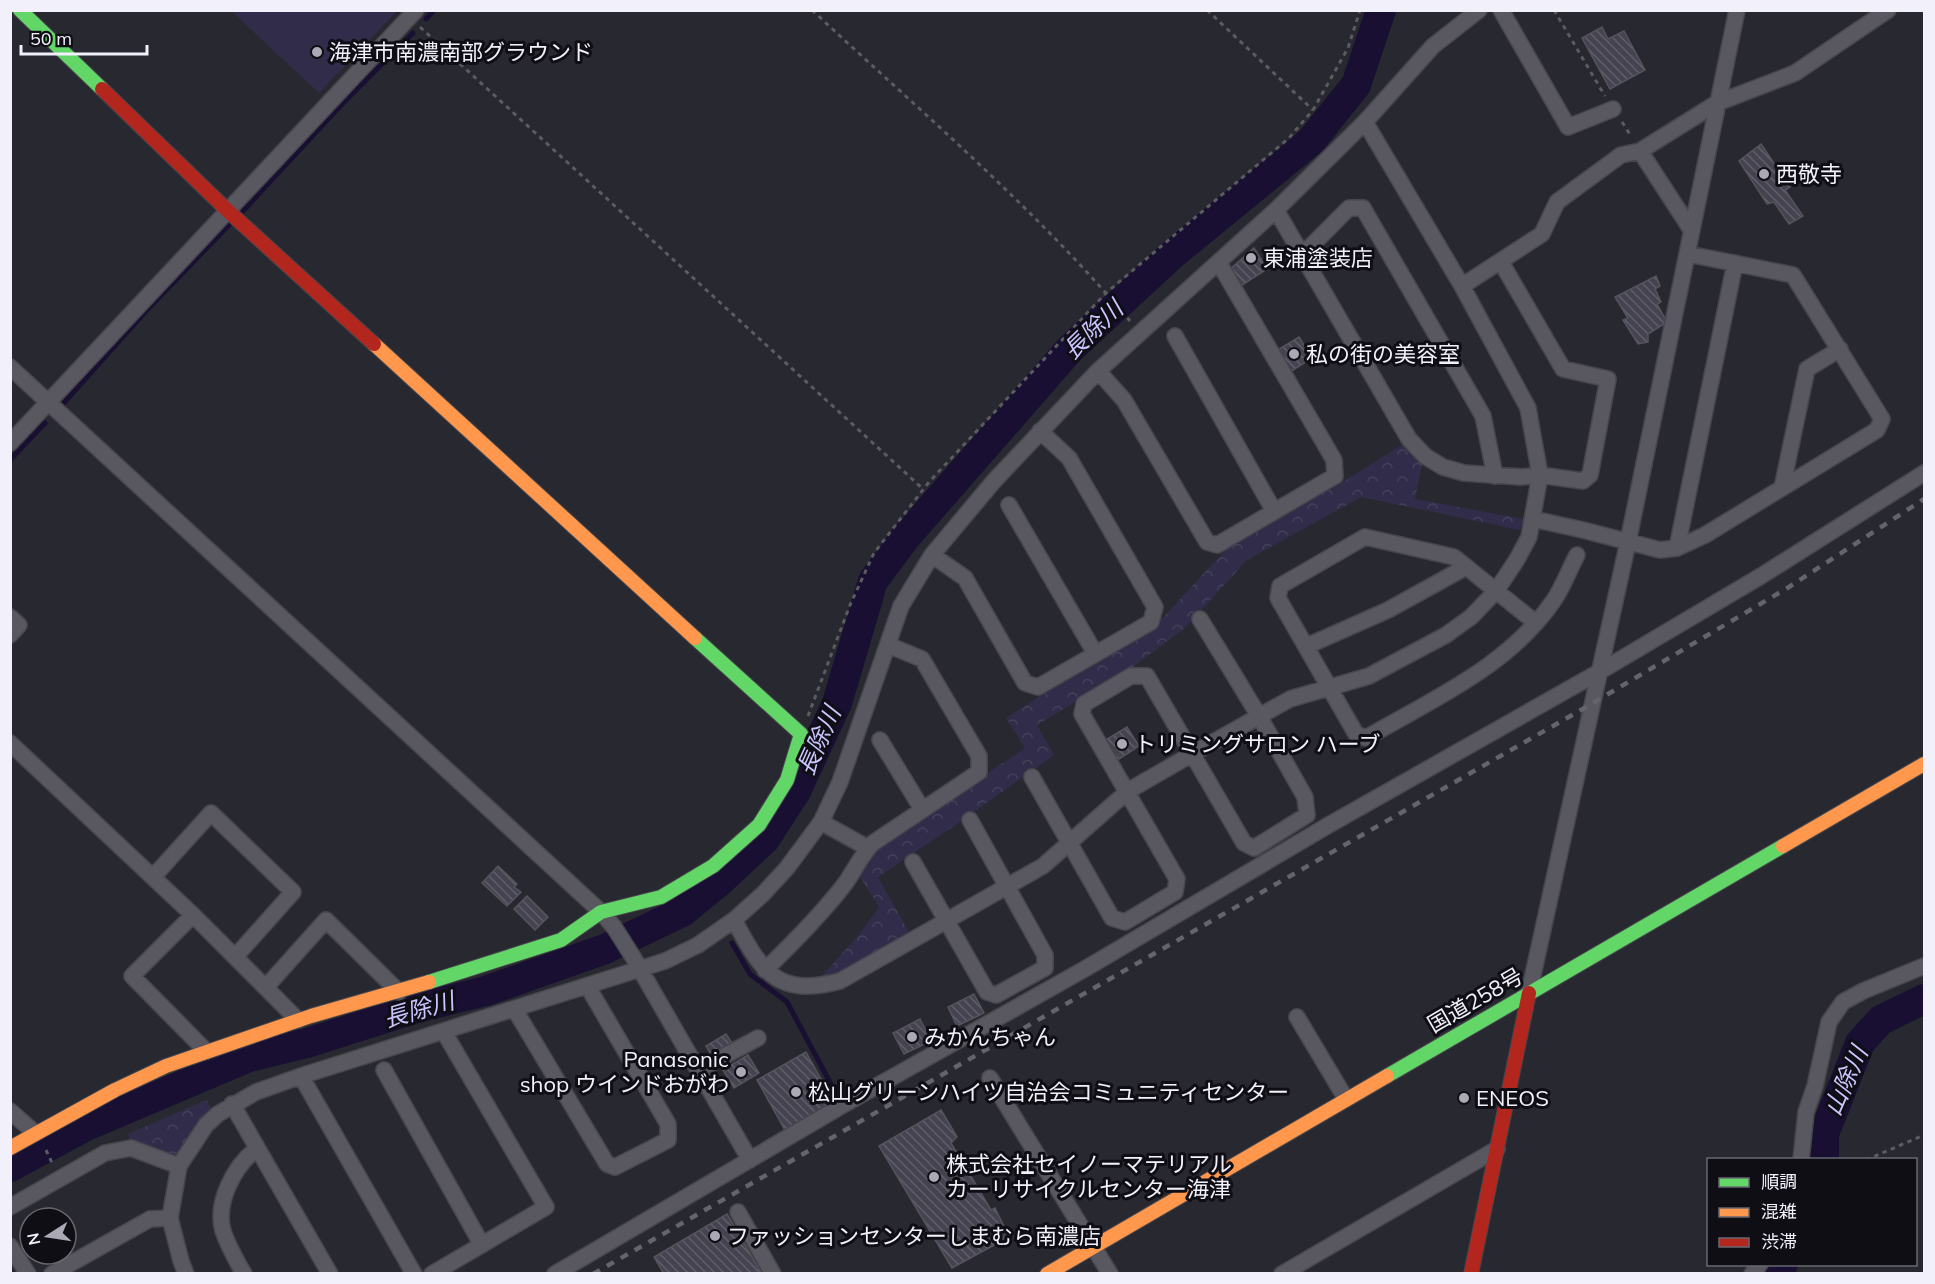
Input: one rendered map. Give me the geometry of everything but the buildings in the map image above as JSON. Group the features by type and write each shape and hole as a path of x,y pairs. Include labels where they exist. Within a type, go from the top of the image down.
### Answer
{"main road":[{"path":"10,1148 38,1137 115,1090 166,1066 298,1020 399,992 561,940 601,912 661,897 713,866 759,825 787,780 801,734 228,211 20,10"},
{"name":"国道258号","path":"1047,1274 1924,764"},
{"path":"1471,1274 1529,993"}],"street":[{"path":"186,1274 170,1218 179,1166 206,1125 232,1104 256,1092 301,1076 588,987 636,963 665,961 698,945 734,920 771,885 821,822 840,782 901,606 932,555 994,481 1098,371 1276,210 1365,122 1433,46 1479,10"},
{"path":"1501,10 1568,127 1613,109"},
{"path":"1529,993 1628,542 1737,10"},
{"path":"1462,286 1542,234 1557,202 1621,156 1640,151 1717,103 1795,73 1888,10"},
{"path":"10,443 413,14"},
{"path":"734,920 748,946 765,970 780,980 798,986 818,987 840,981 1043,866 1128,791 1290,699 1368,676 1446,635 1471,617 1496,591 1529,537 1533,519 1540,475 1528,408 1462,286 1365,122"},
{"path":"1640,151 1692,231"},
{"path":"1302,255 1349,208 1364,208 1483,416 1495,476"},
{"path":"1276,210 1409,439 1425,456 1443,467 1464,473 1521,477 1540,475 1583,481 1590,475 1608,379 1563,369 1501,262"},
{"path":"1533,519 1660,550 1677,548 1705,535 1877,430 1882,419 1793,275 1688,254"},
{"path":"1098,371 1124,400 1207,542 1217,544 1335,476 1334,460 1219,263"},
{"path":"1677,548 1735,263"},
{"path":"1175,336 1274,511"},
{"path":"1782,488 1807,369 1840,349"},
{"path":"10,367 601,912 614,927 636,963 750,1161"},
{"path":"932,555 964,578 1025,683 1038,687 1151,622 1155,607 1069,458 1040,431"},
{"path":"555,1274 1599,672 1761,576 1924,473"},
{"path":"1009,504 1095,653"},
{"path":"1536,623 1454,557 1365,537 1280,586 1278,598 1356,734 1366,738 1475,676 1509,651 1536,623 1555,599 1576,555"},
{"path":"1307,646 1388,610 1466,567"},
{"path":"10,617 19,625 10,634"},
{"path":"1032,777 1112,918 1125,922 1175,892 1177,879 1082,714 1084,704 1093,698 1131,676 1148,676 1244,843 1254,848 1307,815 1305,797 1200,619"},
{"path":"765,970 818,916 845,883 868,848 979,772 980,756 922,659 888,645"},
{"path":"880,740 922,809"},
{"path":"10,743 193,915 298,1020"},
{"path":"153,877 211,813 293,892 235,957"},
{"path":"913,862 987,992 996,995 1045,968 1046,955 970,820"},
{"path":"821,822 868,848"},
{"path":"193,915 132,976 206,1051"},
{"path":"266,987 326,920 399,992"},
{"path":"1801,1158 1806,1112 1815,1086 1829,1022 1843,1002 1863,991 1924,966"},
{"path":"515,1010 607,1164 615,1167 668,1140 669,1124 588,987"},
{"path":"1297,1017 1346,1099"},
{"path":"432,1274 546,1207 444,1032"},
{"path":"698,1071 758,1038"},
{"path":"384,1070 482,1245"},
{"path":"301,1076 414,1274"},
{"path":"990,1078 1110,1274"},
{"path":"232,1104 330,1274"},
{"path":"10,1111 38,1137"},
{"path":"10,1207 105,1153 131,1149 179,1166"},
{"path":"244,1274 223,1229 222,1214 224,1195 232,1178 244,1158 256,1149"},
{"path":"1282,1274 1497,1149"},
{"path":"738,1212 773,1274"},
{"path":"52,1274 150,1219 170,1218"},
{"path":"10,1246 28,1274"}],"path":[{"path":"812,10 1034,217 1135,327"},
{"path":"1207,10 1313,110"},
{"path":"801,734 846,615 874,553 924,489 1106,293 1289,138 1313,110 1348,48 1360,10"},
{"path":"1554,10 1640,151"},
{"path":"413,14 924,489"},
{"path":"1870,1158 1924,1134"},
{"path":"38,1137 55,1170"}],"green space":[{"name":"海津市南濃南部グラウンド","path":"231,11 397,11 319,93"},
{"path":"1403,444 1422,464 1415,499 1524,519 1520,530 1361,497 1247,560 1185,628 1130,669 1037,725 1054,755 878,877 909,932 838,974 819,979 858,936 879,907 860,877 877,851 922,817 1025,748 1006,718 1159,622 1228,547 1338,485"},
{"path":"206,1100 212,1109 184,1145 177,1159 131,1143 128,1134"}],"waterway":[{"path":"426,19 434,10"},
{"name":"長除川","path":"10,1167 84,1127 249,1057 307,1043 420,1007 486,991 605,949 682,912 719,882 765,839 796,791 837,703 873,581 905,538 1070,349 1173,254 1311,141 1356,85 1381,10"},
{"path":"243,211 343,103 413,33"},
{"path":"62,405 145,312 229,225"},
{"path":"10,460 45,423"},
{"path":"704,894 709,905"},
{"path":"732,943 750,974 787,1002 839,1099"},
{"name":"山除川","path":"1824,1158 1824,1134 1860,1043 1881,1020 1924,999"},
{"name":"山除川","path":"1776,1274 1782,1266"}],"railway":[{"path":"593,1274 1581,710 1789,587 1924,499"}],"traffic: fast":[{"path":"20,10 102,89"},
{"path":"429,982 561,940 601,912 661,897 713,866 759,825 787,780 801,734 695,638"},
{"path":"1387,1076 1783,846"}],"traffic: slow":[{"path":"374,344 695,638"},
{"path":"1783,846 1924,764"},
{"path":"10,1148 115,1090 166,1066 311,1016 429,982"},
{"path":"1047,1274 1387,1076"}],"traffic: jam":[{"path":"102,89 228,211 374,344"},
{"path":"1471,1274 1529,993"}],"place":[{"name":"海津市南濃南部グラウンド","path":"317,52"},
{"name":"西敬寺","path":"1764,174"},
{"name":"東浦塗装店","path":"1251,258"},
{"name":"私の街の美容室","path":"1294,354"},
{"name":"トリミングサロン ハーブ","path":"1122,744"},
{"name":"みかんちゃん","path":"912,1037"},
{"name":"Panasonic shop ウインドおがわ","path":"741,1072"},
{"name":"松山グリーンハイツ自治会コミュニティセンター","path":"796,1092"},
{"name":"ENEOS","path":"1464,1098"},
{"name":"株式会社セイノーマテリアル カーリサイクルセンター海津","path":"934,1177"},
{"name":"ファッションセンターしまむら南濃店","path":"715,1236"}]}
